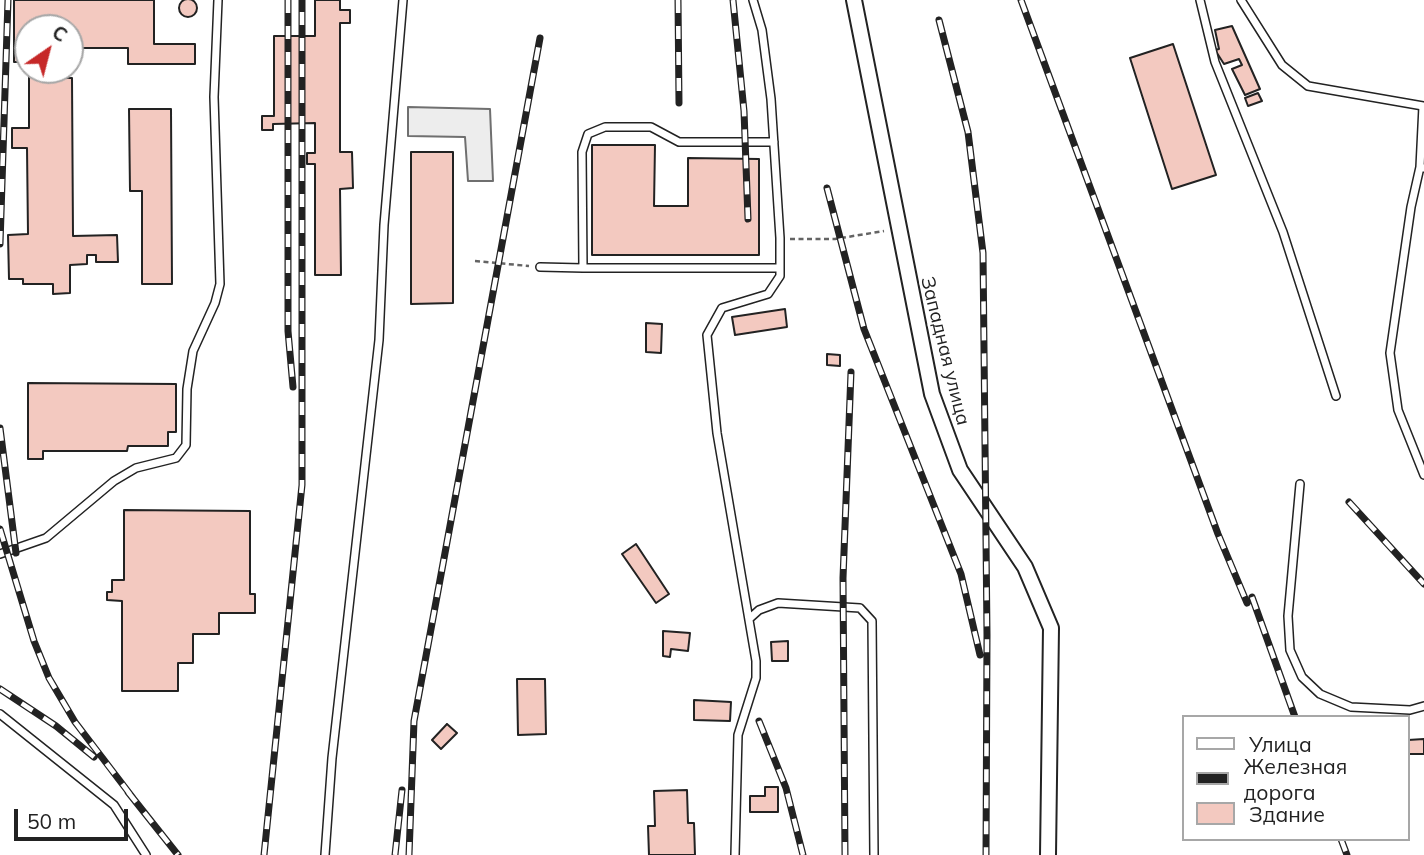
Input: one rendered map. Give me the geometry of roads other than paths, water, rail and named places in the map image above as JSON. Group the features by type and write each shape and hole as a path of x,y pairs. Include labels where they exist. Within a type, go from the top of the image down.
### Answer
{"street":[{"name":"Западная улица","path":"854,0 932,394 960,470 1025,567 1051,628 1048,855"}],"lane":[{"path":"0,554 56,533 114,481 136,468 176,458 186,445 191,360 220,284 214,97 218,0"},
{"path":"326,855 332,758 379,340 384,225 403,0"},
{"path":"735,855 738,735 756,670 718,433 707,335 722,309 768,294 774,287 780,268 774,142 765,52 753,0"},
{"path":"1200,0 1215,62 1283,232 1336,396"},
{"path":"1241,0 1282,65 1308,86 1423,106"},
{"path":"1424,100 1422,168 1405,240 1390,353 1398,410 1424,475"},
{"path":"583,268 582,152 588,134 605,127 651,127 679,142 774,142"},
{"path":"540,267 780,268"},
{"path":"1300,484 1288,616 1290,650 1302,677 1320,694 1351,707 1410,710 1424,706"},
{"path":"749,619 759,610 778,603 860,608 872,621 874,855"},
{"path":"0,714 114,806 146,855"}],"railway":[{"path":"0,244 8,0"},
{"path":"288,0 288,331 293,387"},
{"path":"264,855 302,485 302,0"},
{"path":"678,0 679,103"},
{"path":"733,0 744,111 748,219"},
{"path":"1021,0 1218,534 1247,603"},
{"path":"939,20 968,132 983,253 986,855"},
{"path":"409,855 414,721 540,38"},
{"path":"827,188 864,329 961,574 980,655"},
{"path":"845,855 843,578 851,372"},
{"path":"0,428 16,553"},
{"path":"1349,502 1424,584"},
{"path":"0,529 34,641 49,678 75,722 133,798"},
{"path":"1252,597 1294,715"},
{"path":"0,689 56,726 94,757"},
{"path":"759,721 786,788 803,855"},
{"path":"395,855 402,790"},
{"path":"128,792 178,855"},
{"path":"1342,841 1347,855"}]}
